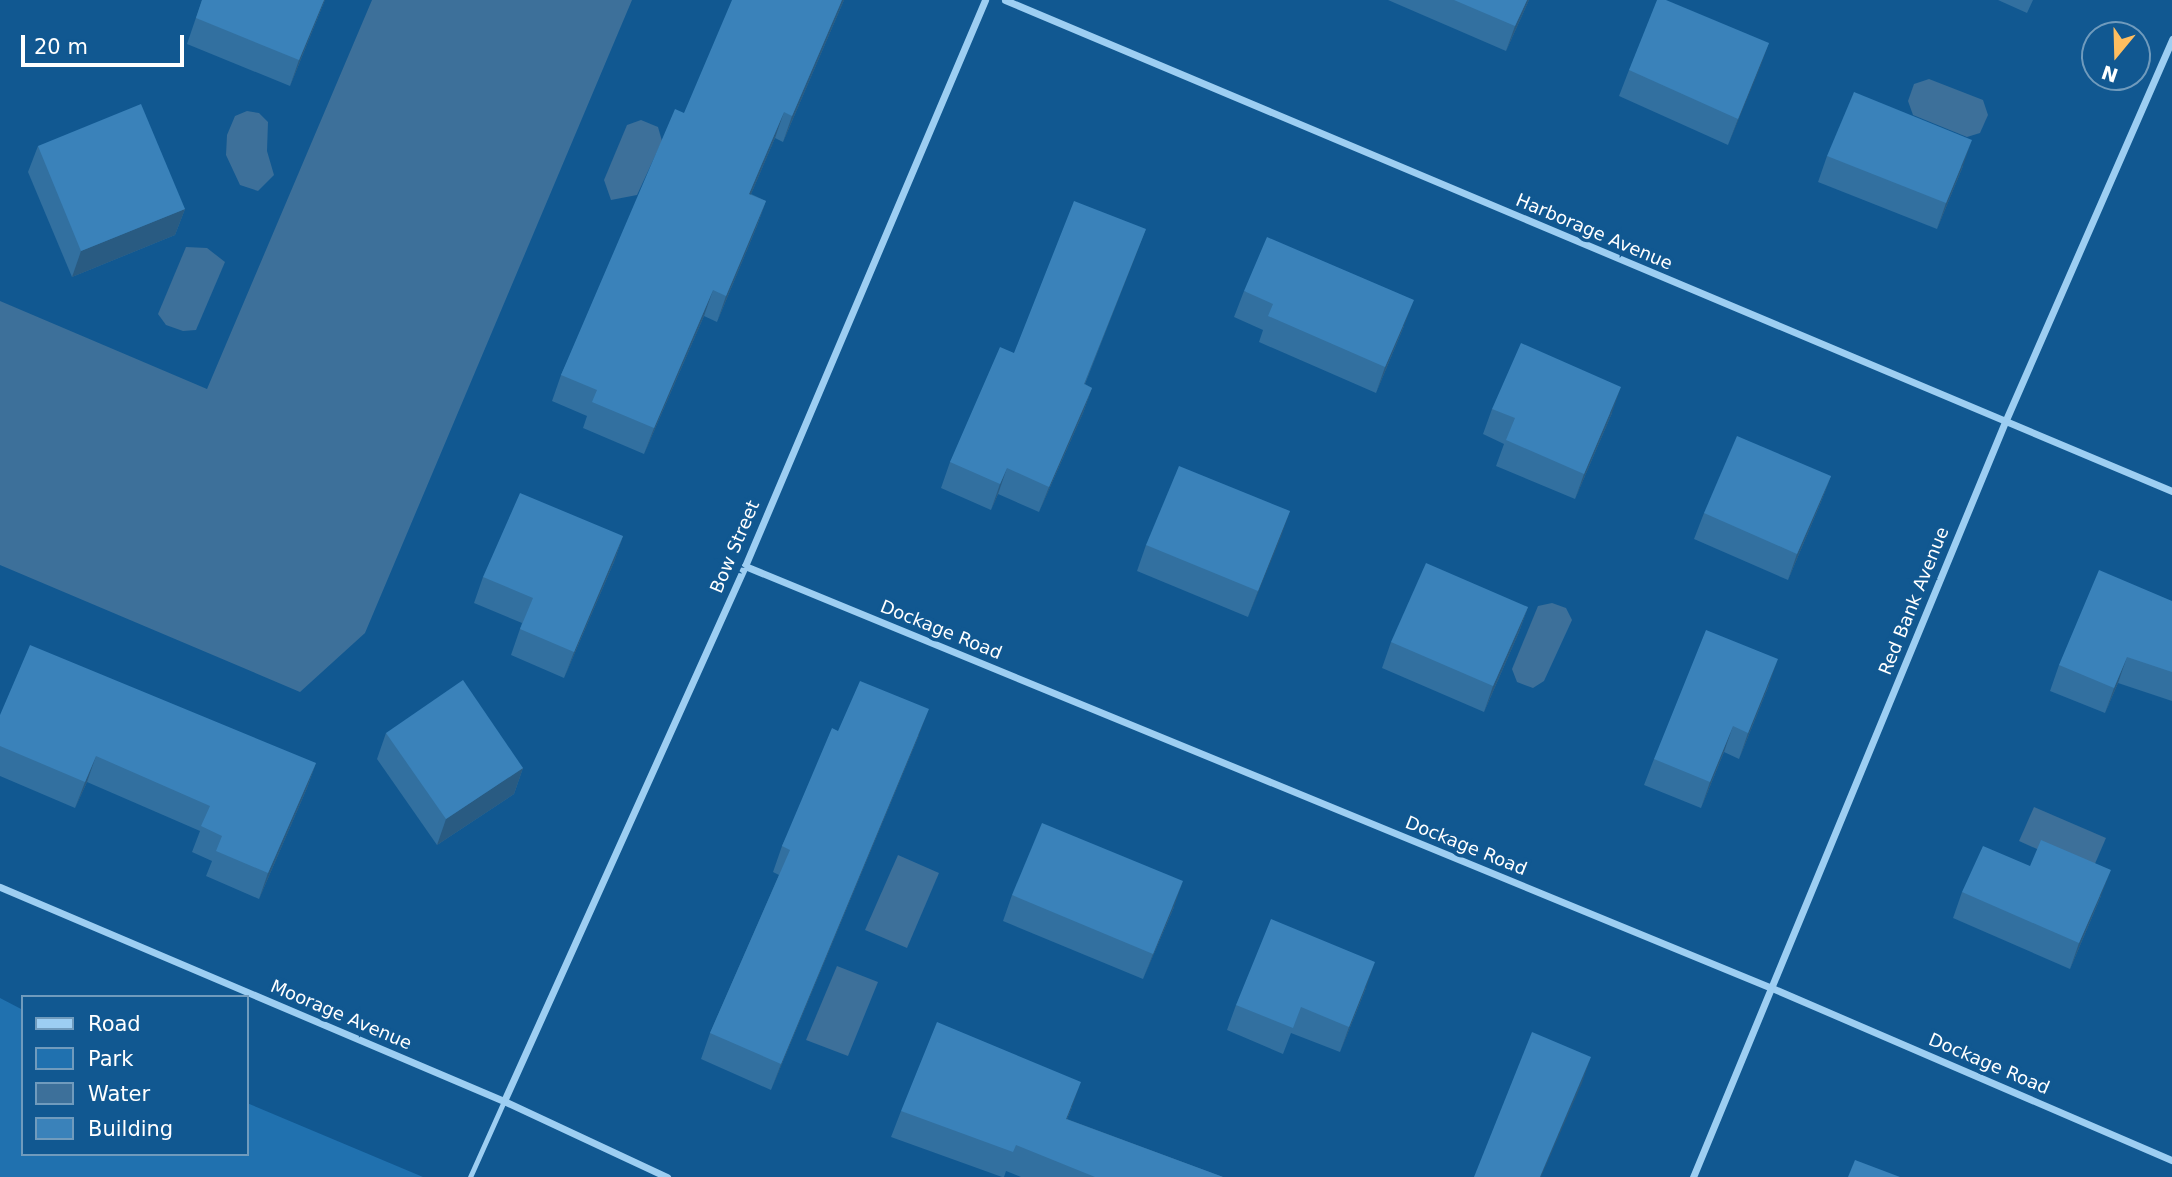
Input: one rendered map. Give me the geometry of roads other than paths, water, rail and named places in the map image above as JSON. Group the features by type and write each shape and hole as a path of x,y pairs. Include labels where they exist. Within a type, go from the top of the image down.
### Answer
{"street":[{"name":"Bow Street","path":"504,1101 745,566 985,0"},
{"name":"Harborage Avenue","path":"1005,0 2172,491"},
{"name":"Red Bank Avenue","path":"1693,1177 2005,422 2172,39"},
{"name":"Dockage Road","path":"745,566 1772,988 2172,1160"},
{"name":"Moorage Avenue","path":"0,887 504,1101 667,1177"}],"lane":[{"path":"470,1177 504,1101"}],"water":[{"path":"372,0 632,0 365,633 300,692 0,565 0,301 207,389"},
{"path":"1929,79 1983,100 1988,115 1980,133 1967,137 1913,115 1908,101 1914,84"},
{"path":"247,111 259,113 268,122 267,151 274,175 258,191 240,185 226,155 227,135 235,116"},
{"path":"641,120 658,127 662,141 637,195 611,200 604,180 627,125"},
{"path":"186,247 207,248 225,262 196,330 183,331 166,325 158,314"},
{"path":"1552,603 1566,608 1572,620 1544,681 1533,688 1517,682 1512,669 1538,606"},
{"path":"2034,807 2106,838 2091,873 2019,841"},
{"path":"898,855 939,873 907,948 865,930"},
{"path":"837,966 878,982 848,1056 806,1040"}]}
